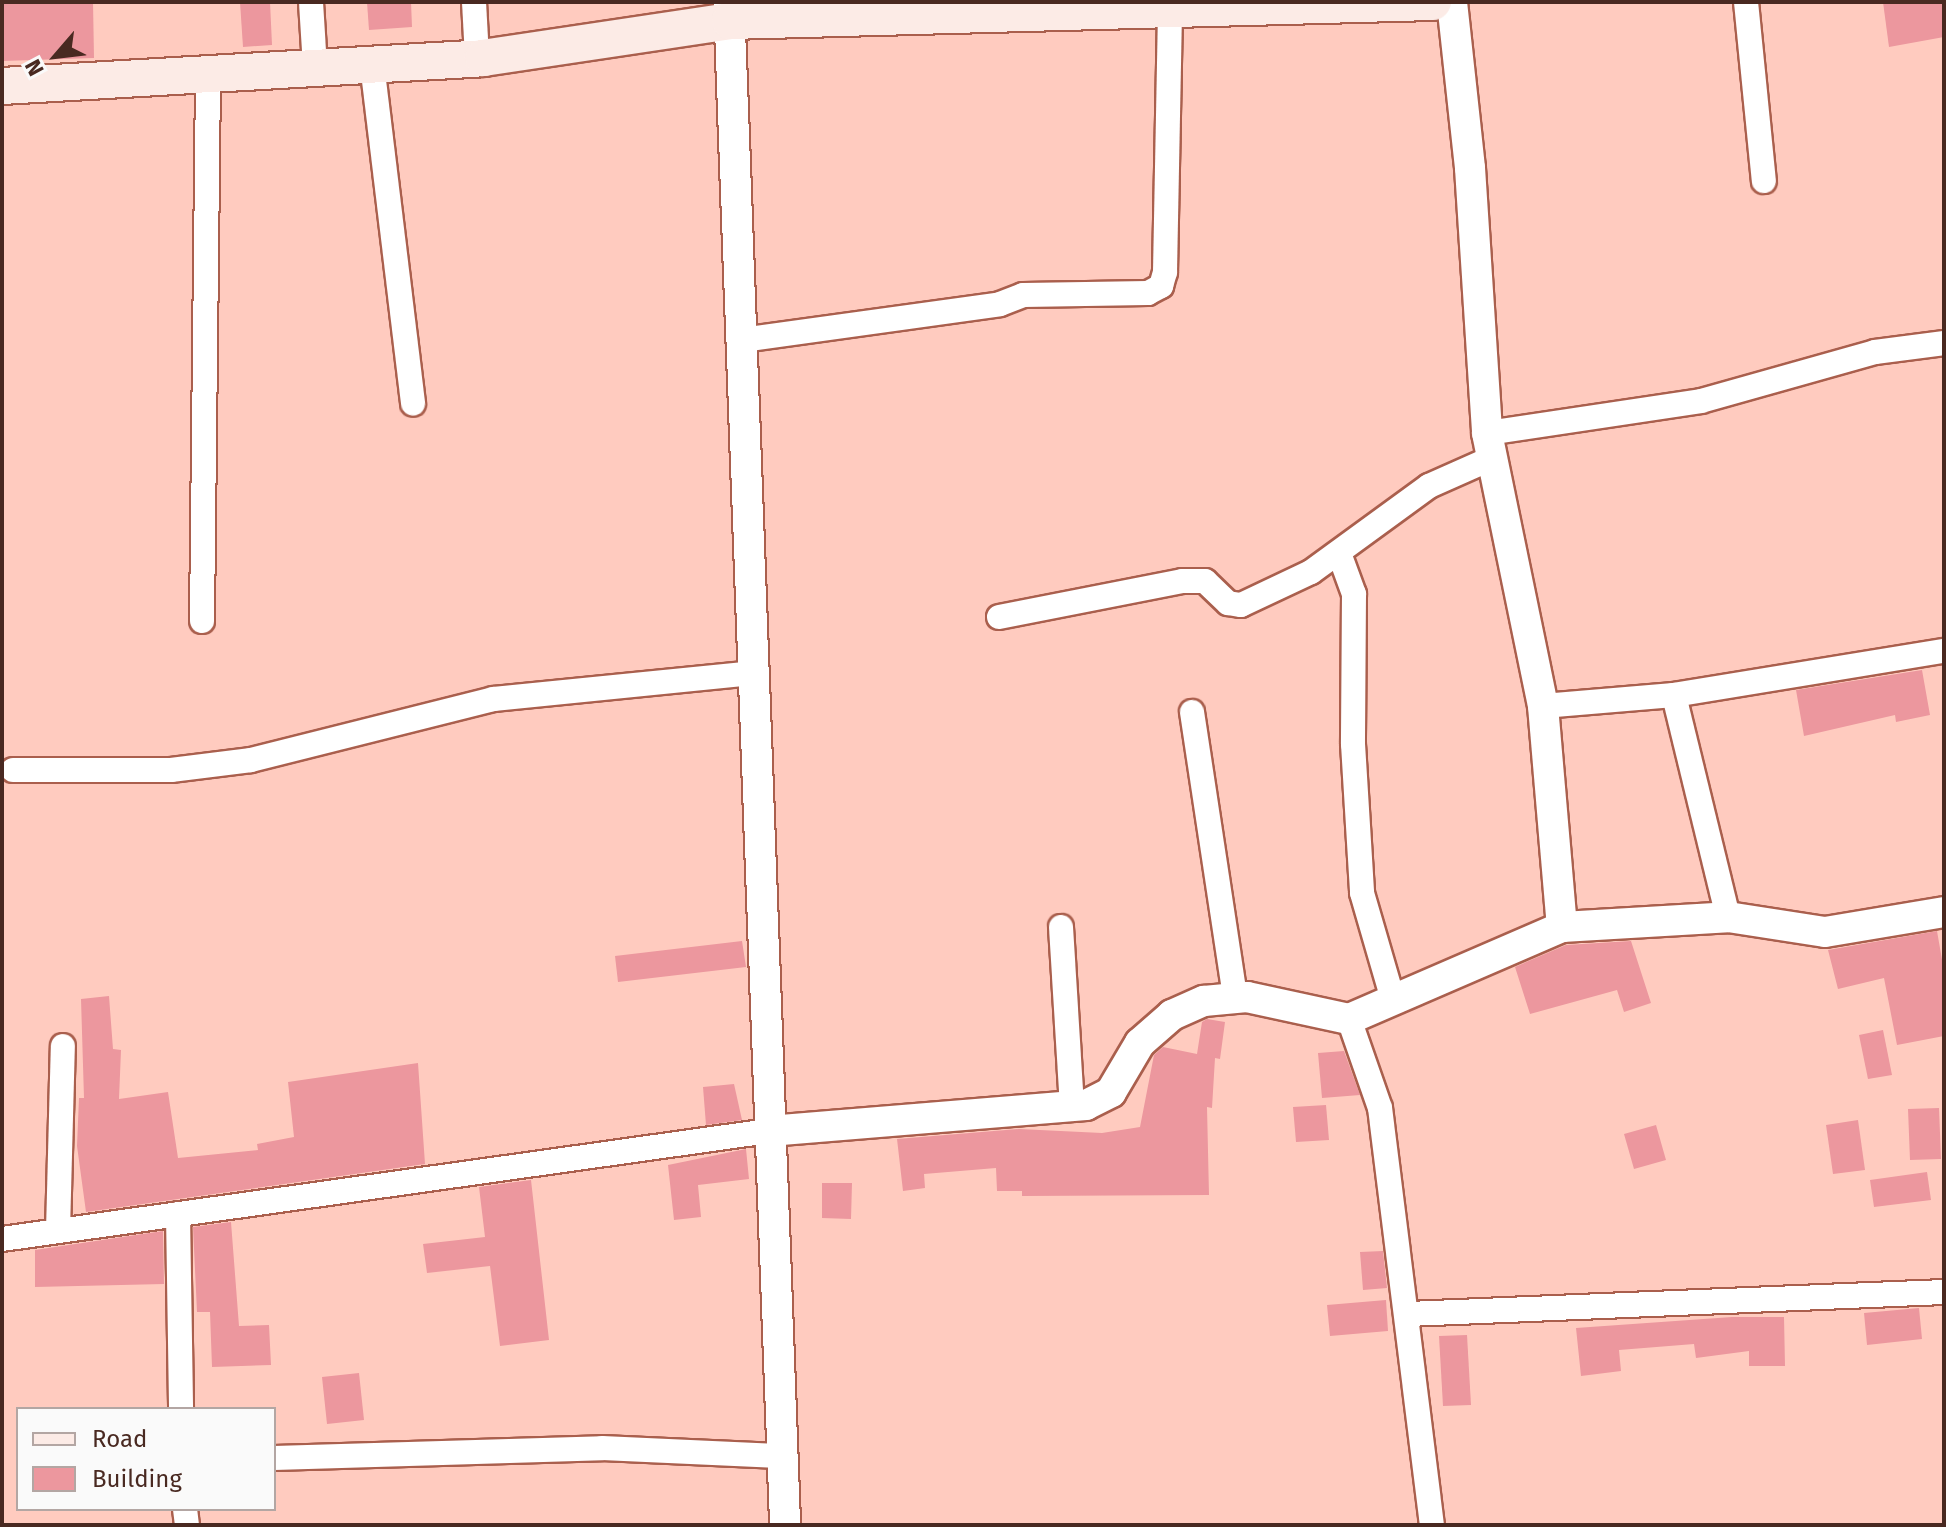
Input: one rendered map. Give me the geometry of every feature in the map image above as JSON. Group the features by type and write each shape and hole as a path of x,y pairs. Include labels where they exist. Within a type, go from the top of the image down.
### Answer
{"main road":[{"path":"2,86 477,58 729,11 1091,6 1170,9 1254,4 1433,2"}],"street":[{"path":"311,2 315,68"},
{"path":"474,2 477,58"},
{"path":"1452,2 1470,168 1489,445 1543,706 1562,927"},
{"path":"1746,2 1764,181"},
{"path":"742,340 1000,304 1023,295 1148,293 1161,286 1165,272 1170,9"},
{"path":"729,11 780,1456 785,1525"},
{"path":"372,64 413,404"},
{"path":"202,621 208,74"},
{"path":"999,617 1182,581 1205,581 1228,603 1241,605 1339,553 1489,445 1701,401 1875,352 1944,343"},
{"path":"1339,553 1354,594 1353,744 1362,893 1393,1000"},
{"path":"1543,706 1674,695 1944,651"},
{"path":"13,770 171,770 251,760 493,699 753,673"},
{"path":"1674,695 1728,917"},
{"path":"1192,712 1235,998"},
{"path":"2,1239 769,1131 1072,1106 1111,1092 1140,1043 1172,1015 1204,1001 1235,998 1349,1019 1562,927 1728,917 1825,932 1944,912"},
{"path":"1061,927 1072,1106"},
{"path":"1349,1019 1380,1108 1432,1525"},
{"path":"58,1231 63,1046"},
{"path":"178,1214 181,1407"},
{"path":"1408,1314 1944,1292"},
{"path":"276,1458 602,1448 780,1456"}],"building":[{"path":"2,2 93,2 94,58 2,61"},
{"path":"240,2 270,2 272,45 243,47"},
{"path":"367,2 411,2 412,27 369,30"},
{"path":"1883,2 1944,2 1944,37 1889,47"},
{"path":"1922,670 1930,715 1896,722 1895,715 1804,736 1796,690"},
{"path":"1937,931 1944,971 1944,1036 1897,1045 1884,978 1838,989 1828,950"},
{"path":"742,941 746,967 618,982 615,956"},
{"path":"1631,941 1651,1003 1624,1012 1617,990 1530,1014 1515,967 1566,945"},
{"path":"109,996 113,1049 121,1050 119,1099 168,1092 178,1158 258,1150 257,1144 294,1137 288,1082 418,1063 425,1164 86,1212 77,1146 79,1098 84,1098 81,999"},
{"path":"1207,1019 1225,1022 1220,1059 1215,1058 1212,1108 1207,1107 1209,1195 1022,1196 1022,1191 997,1191 996,1168 924,1174 925,1188 903,1191 897,1139 1019,1129 1102,1133 1140,1127 1154,1055 1163,1047 1197,1054 1202,1022"},
{"path":"1883,1030 1892,1075 1868,1079 1859,1035"},
{"path":"1344,1051 1360,1095 1322,1098 1318,1053"},
{"path":"734,1084 742,1120 706,1125 703,1087"},
{"path":"1326,1105 1329,1140 1296,1142 1293,1107"},
{"path":"1939,1108 1941,1159 1910,1160 1908,1109"},
{"path":"1858,1120 1865,1170 1833,1174 1826,1125"},
{"path":"1656,1125 1666,1160 1634,1169 1624,1134"},
{"path":"746,1149 749,1179 698,1185 701,1217 674,1220 668,1165"},
{"path":"1927,1172 1931,1200 1874,1207 1870,1180"},
{"path":"531,1180 549,1340 500,1346 490,1266 427,1273 423,1244 485,1237 479,1187"},
{"path":"822,1183 852,1183 851,1219 822,1218"},
{"path":"231,1222 239,1326 269,1325 271,1365 212,1367 210,1312 197,1312 193,1227"},
{"path":"163,1231 164,1284 35,1287 35,1250"},
{"path":"1383,1251 1387,1288 1363,1290 1360,1252"},
{"path":"1386,1300 1388,1331 1330,1336 1327,1305"},
{"path":"1919,1308 1922,1339 1867,1345 1864,1313"},
{"path":"1732,1317 1784,1317 1785,1366 1749,1366 1749,1351 1696,1358 1694,1344 1619,1350 1621,1371 1581,1376 1576,1328"},
{"path":"1467,1335 1471,1405 1443,1406 1439,1336"},
{"path":"359,1373 364,1420 327,1424 322,1377"}]}
